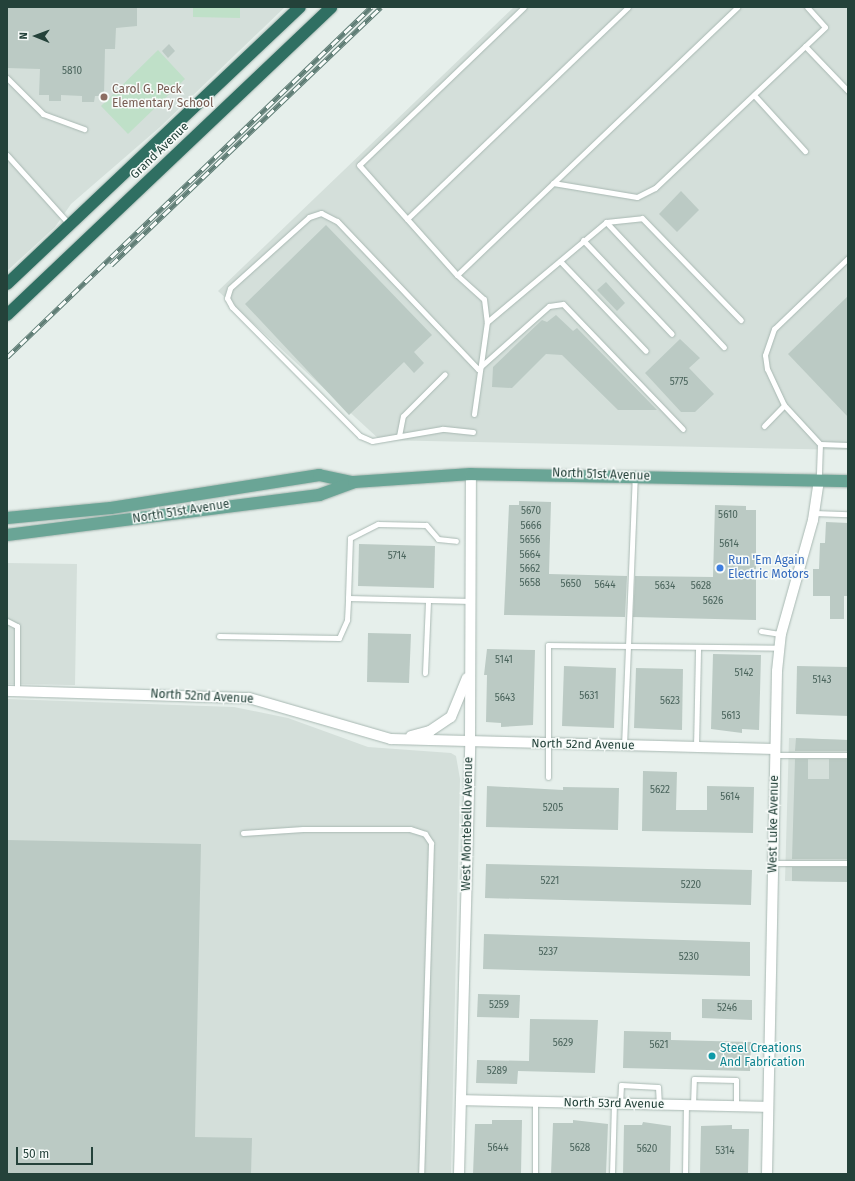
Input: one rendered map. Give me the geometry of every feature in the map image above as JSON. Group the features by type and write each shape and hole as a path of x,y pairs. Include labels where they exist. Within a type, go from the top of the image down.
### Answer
{"highway":[{"name":"Grand Avenue","path":"7,284 300,7"},
{"name":"Grand Avenue","path":"7,315 331,7"}],"main road":[{"name":"North 51st Avenue","path":"7,518 110,508 319,475 354,482 471,474 848,481"},
{"name":"North 51st Avenue","path":"7,535 319,495 354,482"}],"street":[{"name":"West Montebello Avenue","path":"458,1174 470,741 471,474"},
{"name":"West Luke Avenue","path":"767,1174 775,752 779,648 781,634 814,513 819,480"},
{"name":"North 52nd Avenue","path":"391,739 421,734 451,717 470,668"},
{"name":"North 52nd Avenue","path":"12,691 249,698 391,739 696,747 775,752"},
{"name":"North 53rd Avenue","path":"461,1100 535,1103 768,1107"}],"lane":[{"path":"474,414 478,369 487,322 484,299 457,274 359,166 524,7"},
{"path":"407,219 628,7"},
{"path":"457,274 737,7"},
{"path":"553,183 637,197 655,188 825,27 807,7"},
{"path":"805,46 848,90"},
{"path":"7,78 43,114 84,129"},
{"path":"754,94 805,151"},
{"path":"7,154 70,225"},
{"path":"473,432 442,429 372,441 360,436 232,307 227,298 230,288 309,217 321,213 338,221 478,369"},
{"path":"487,322 606,222 642,218 741,320"},
{"path":"606,222 724,347"},
{"path":"583,240 672,334"},
{"path":"819,480 820,444 784,405 767,369 765,355 774,329 848,258"},
{"path":"560,261 646,351"},
{"path":"478,369 549,306 563,304 683,430"},
{"path":"399,436 403,416 445,374"},
{"path":"764,426 784,405"},
{"path":"820,444 848,445"},
{"path":"624,746 635,476"},
{"path":"814,513 848,514"},
{"path":"219,636 339,638 347,620 350,538 378,524 426,525 438,539 456,541"},
{"path":"348,598 471,601"},
{"path":"426,673 428,600"},
{"path":"7,621 16,626 12,691"},
{"path":"761,631 781,634"},
{"path":"548,777 546,744 548,645 698,649 779,648"},
{"path":"696,747 698,649"},
{"path":"775,752 848,755"},
{"path":"243,833 303,829 410,829 425,834 431,843 421,1174"},
{"path":"773,863 848,863"},
{"path":"685,1174 689,1105 694,1080 736,1080 736,1106"},
{"path":"612,1174 617,1104 620,1085 658,1087 659,1105"},
{"path":"535,1103 535,1174"}],"shaded area":[{"name":"Carol G. Peck Elementary School","path":"7,7 285,7 160,127 71,204 55,227 7,271"},
{"path":"514,7 848,7 848,450 380,440 218,291"},
{"path":"7,563 77,564 75,685 7,684"},
{"path":"7,699 234,707 288,718 368,747 451,753 456,756 460,779 451,1174 7,1174"},
{"path":"789,738 848,740 848,882 785,881"}],"green space":[{"path":"193,7 240,7 240,18 193,17"},
{"path":"158,50 185,79 128,134 101,106"}],"building":[{"path":"7,7 137,7 137,26 116,28 115,49 105,49 104,96 95,96 94,102 82,102 82,96 61,95 61,101 49,101 49,95 39,95 40,69 7,68"},
{"path":"169,44 175,51 168,58 162,51"},
{"path":"681,191 699,210 677,232 659,214"},
{"path":"326,225 432,335 414,352 424,363 414,373 404,362 349,415 245,304"},
{"path":"606,282 625,303 617,311 597,290"},
{"path":"848,296 848,417 788,354"},
{"path":"556,315 573,331 577,328 657,410 618,410 562,355 546,354 512,388 492,387 493,367 542,320 547,322"},
{"path":"680,339 700,358 689,368 714,394 695,412 681,412 645,373"},
{"path":"519,501 551,502 549,574 627,576 625,617 504,615 509,505 519,505"},
{"path":"715,505 746,506 746,510 756,510 756,620 633,617 635,576 713,577"},
{"path":"826,522 848,523 848,596 844,596 844,619 830,619 830,596 813,596 813,569 819,569 820,543 825,543"},
{"path":"359,544 435,546 434,588 358,586"},
{"path":"368,633 411,634 409,683 367,682"},
{"path":"487,649 535,650 533,725 501,727 501,723 486,722 487,675 484,675"},
{"path":"713,654 761,655 759,730 742,729 742,733 711,729"},
{"path":"564,666 616,668 614,728 562,726"},
{"path":"797,666 848,667 848,716 796,714"},
{"path":"636,668 683,669 682,730 634,728"},
{"path":"796,738 848,740 848,751 795,751"},
{"path":"795,759 808,759 808,779 829,779 829,759 848,759 848,859 792,859"},
{"path":"643,771 677,772 676,810 707,810 707,786 754,787 753,833 642,831"},
{"path":"487,786 563,790 563,787 619,788 618,830 486,827"},
{"path":"7,840 201,844 195,1137 252,1138 251,1174 7,1174"},
{"path":"486,864 752,870 751,905 485,898"},
{"path":"792,867 848,867 848,882 792,881"},
{"path":"484,934 750,942 750,976 483,969"},
{"path":"478,994 520,995 519,1018 477,1017"},
{"path":"702,999 752,1000 752,1020 702,1018"},
{"path":"530,1019 598,1020 595,1073 518,1071 517,1084 476,1083 477,1060 529,1061"},
{"path":"624,1031 671,1032 671,1040 751,1042 750,1071 623,1068"},
{"path":"492,1120 522,1120 521,1174 473,1174 475,1124 492,1124"},
{"path":"573,1120 608,1124 606,1174 551,1174 553,1123 573,1123"},
{"path":"643,1122 671,1126 670,1174 623,1174 624,1125 642,1125"},
{"path":"732,1125 732,1129 749,1129 748,1174 700,1174 701,1126"}],"railway":[{"path":"7,357 371,7"},
{"path":"111,265 381,7"}],"place":[{"name":"Carol G. Peck Elementary School","path":"104,97"},
{"name":"Run 'Em Again Electric Motors","path":"720,568"},
{"name":"Steel Creations And Fabrication","path":"712,1056"}]}
